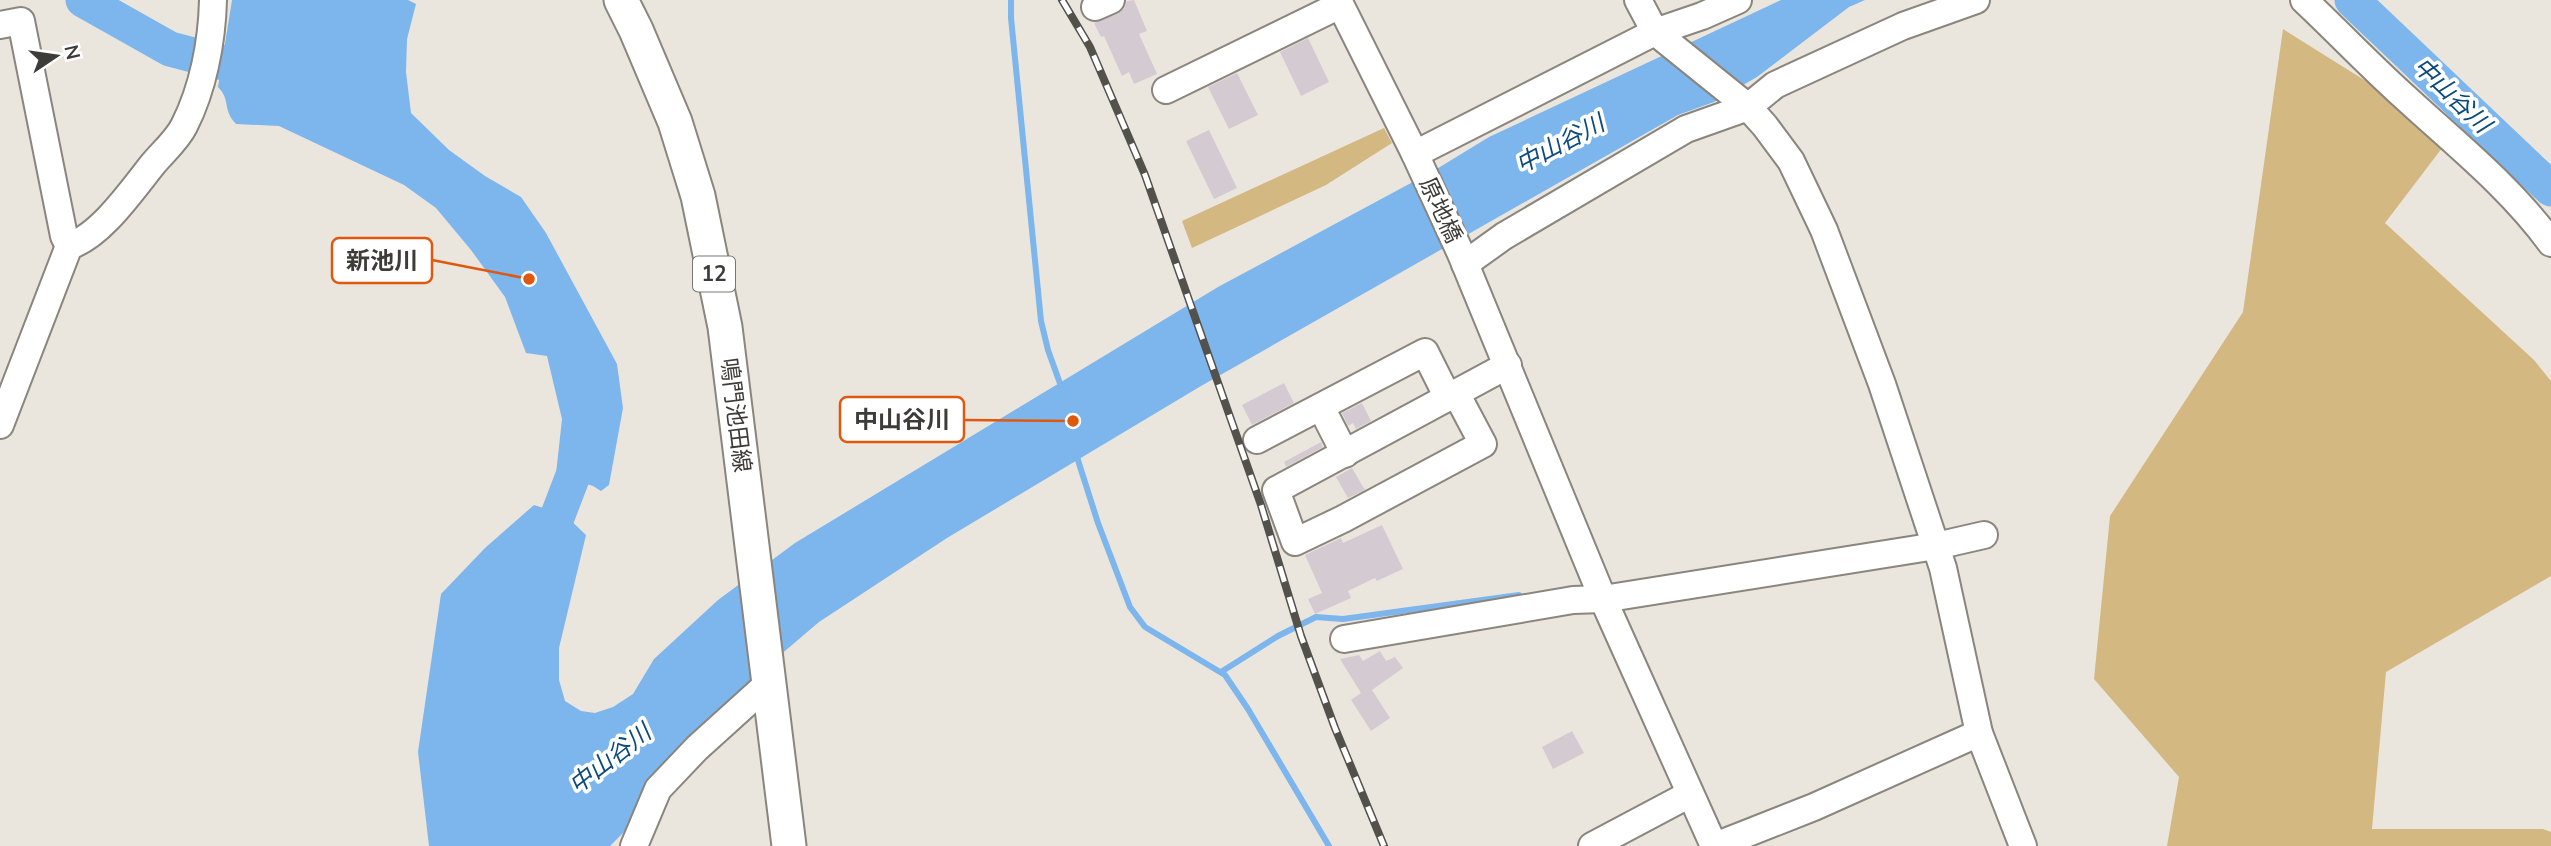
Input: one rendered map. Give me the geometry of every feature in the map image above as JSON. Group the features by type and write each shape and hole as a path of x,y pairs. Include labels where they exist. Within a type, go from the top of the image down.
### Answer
{"main road":[{"name":"鳴門池田線","path":"621,0 675,122 698,196 725,327 789,846"}],"street":[{"path":"1638,0 1660,37 1742,103 1791,161 1824,230 1882,384 1936,546 1979,733 2024,846"},
{"path":"1418,160 1738,0"},
{"path":"1463,259 1686,129 1903,26 1976,0"},
{"path":"2304,0 2531,215 2551,243"},
{"path":"1166,90 1339,2"},
{"name":"原地橋","path":"1339,2 1418,160 1463,259 1603,599 1714,846"},
{"path":"69,246 79,243 123,204 183,129 199,90 212,11"},
{"path":"0,25 20,21 64,236 69,246 0,425"},
{"path":"1257,440 1425,352 1452,396 1483,444 1343,519 1295,541 1276,490 1345,454 1452,396 1508,365"},
{"path":"1321,407 1345,454"},
{"path":"1344,639 1573,600 1603,599 1936,546 1984,535"},
{"path":"634,846 658,789 769,676"},
{"path":"1714,846 1814,807 1979,733"},
{"path":"1592,846 1690,794"}],"shaded area":[{"path":"2283,29 2452,135 2385,223 2534,360 2551,381 2551,576 2386,672 2372,829 2543,829 2551,832 2551,846 2167,846 2179,777 2094,679 2110,516 2243,312"},
{"path":"1384,128 1392,143 1326,185 1192,248 1182,221"}],"water":[{"path":"232,0 408,0 416,4 407,39 406,72 411,113 449,150 521,197 546,233 617,364 623,408 609,485 601,491 556,474 562,419 547,356 526,353 505,297 436,208 404,185 279,126 236,124 232,119 218,87"},
{"path":"1781,0 1865,0 1849,7 1757,77 1714,102 1678,115 1201,386 947,538 819,622 751,680 699,731 649,785 624,832 610,846 429,846 418,752 441,594 485,548 534,505 565,515 586,535 559,648 559,680 565,701 581,711 595,713 613,707 633,694 654,659 718,600 795,543 1218,287 1435,170 1489,137"},
{"path":"2338,0 2373,0 2458,95 2346,7"}],"building":[{"path":"1134,0 1147,31 1139,34 1157,74 1134,84 1129,72 1122,76 1104,36 1101,37 1094,23 1117,14 1124,9 1127,1"},
{"path":"1308,38 1329,82 1301,96 1280,52"},
{"path":"1237,73 1258,115 1229,129 1208,87"},
{"path":"1209,130 1237,188 1214,199 1186,141"},
{"path":"1284,383 1294,403 1252,425 1242,405"},
{"path":"1362,403 1371,421 1356,429 1353,423 1348,426 1342,413"},
{"path":"1321,442 1323,447 1286,467 1284,462"},
{"path":"1352,468 1365,490 1348,498 1336,477"},
{"path":"1382,525 1403,569 1348,591 1351,598 1315,614 1308,599 1322,593 1305,555 1341,538 1343,543"},
{"path":"1380,651 1386,661 1395,657 1403,668 1372,690 1390,718 1371,731 1351,700 1361,693 1340,659 1359,655 1363,661"},
{"path":"1572,731 1584,753 1553,769 1542,747"}],"waterway":[{"path":"83,0 170,49 239,67"},
{"path":"1011,0 1041,321 1062,389"},
{"name":"中山谷川","path":"2352,0 2551,189"},
{"path":"543,554 574,473 580,432"},
{"path":"1076,454 1098,523 1130,607 1145,627 1225,675 1329,846"},
{"path":"1221,672 1278,636 1316,617 1343,619 1519,595"}],"railway":[{"path":"1062,0 1090,47 1145,175 1261,505 1301,636 1335,728 1384,846"}],"place":[{"name":"新池川","path":"529,279"},
{"name":"中山谷川","path":"1073,421"}]}
